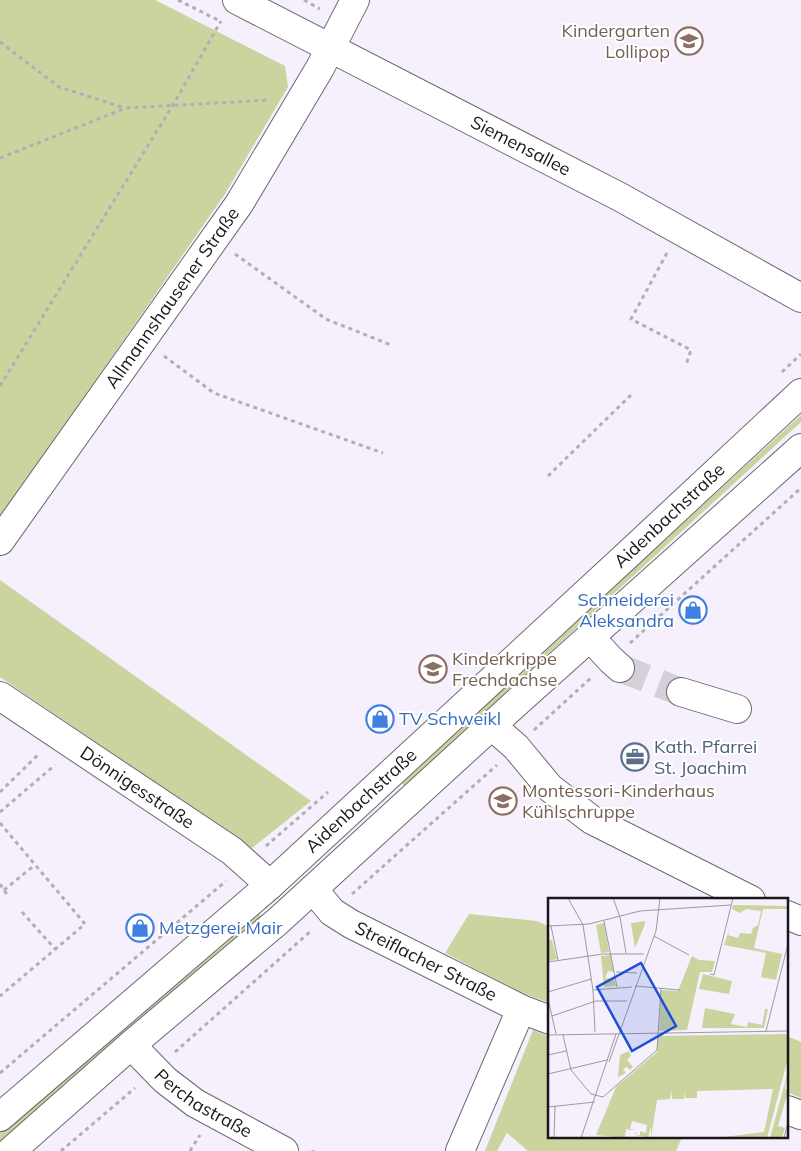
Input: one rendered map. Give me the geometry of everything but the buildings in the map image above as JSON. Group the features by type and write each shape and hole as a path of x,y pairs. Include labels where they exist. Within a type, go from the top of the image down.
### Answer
{"main road":[{"name":"Allmannshausener Straße","path":"0,541 239,204 320,68 355,0"},
{"name":"Siemensallee","path":"231,7 330,47 620,197 801,298"},
{"name":"Aidenbachstraße","path":"0,1117 270,885 801,393"},
{"name":"Aidenbachstraße","path":"11,1151 131,1045 313,890 590,637 801,448"},
{"path":"590,637 615,664"},
{"path":"682,692 736,709"},
{"name":"Dönnigesstraße","path":"0,696 232,851 270,885"},
{"path":"492,726 516,748 550,788 592,820 747,898"},
{"name":"Streiflacher Straße","path":"313,890 332,912 351,924 521,1009 548,1019"},
{"path":"788,915 801,920"},
{"path":"460,1151 521,1009"},
{"name":"Perchastraße","path":"131,1045 165,1080 196,1103 284,1151"},
{"path":"788,1110 801,1116"}],"path":[{"path":"0,386 231,7"},
{"path":"0,42 59,87 126,108"},
{"path":"0,158 126,108 302,98"},
{"path":"214,240 326,319 391,345"},
{"path":"668,250 630,319 691,350 686,365"},
{"path":"142,341 214,393 383,452"},
{"path":"778,375 801,354"},
{"path":"548,476 632,393"},
{"path":"61,1151 155,1070 516,748 535,728 615,664 801,488"},
{"path":"0,792 58,735"},
{"path":"0,812 44,775"},
{"path":"0,1073 333,788"},
{"path":"0,823 85,924 0,996"},
{"path":"4,890 35,865"},
{"path":"0,884 8,896"},
{"path":"22,912 55,949"}],"green space":[{"path":"0,0 155,0 285,66 288,87 225,194 0,518"},
{"path":"801,415 801,422 404,786 401,782"},
{"path":"0,580 311,801 252,848 0,677"},
{"path":"258,912 262,918 0,1141 0,1131 226,936"},
{"path":"469,914 537,921 548,926 548,1002 517,991 445,953"},
{"path":"533,1030 548,1036 548,1138 682,1138 676,1151 528,1151 507,1133 497,1151 485,1151"},
{"path":"788,1036 801,1042 801,1098 788,1092"}],"tunnel":[{"path":"620,668 681,692"}],"place":[{"name":"Kindergarten Lollipop","path":"689,41"},
{"name":"Schneiderei Aleksandra","path":"693,610"},
{"name":"Kinderkrippe Frechdachse","path":"433,669"},
{"name":"TV Schweikl","path":"380,719"},
{"name":"Kath. Pfarrei St. Joachim","path":"635,757"},
{"name":"Montessori-Kinderhaus Kühlschruppe","path":"503,801"},
{"name":"Metzgerei Mair","path":"140,928"}]}
